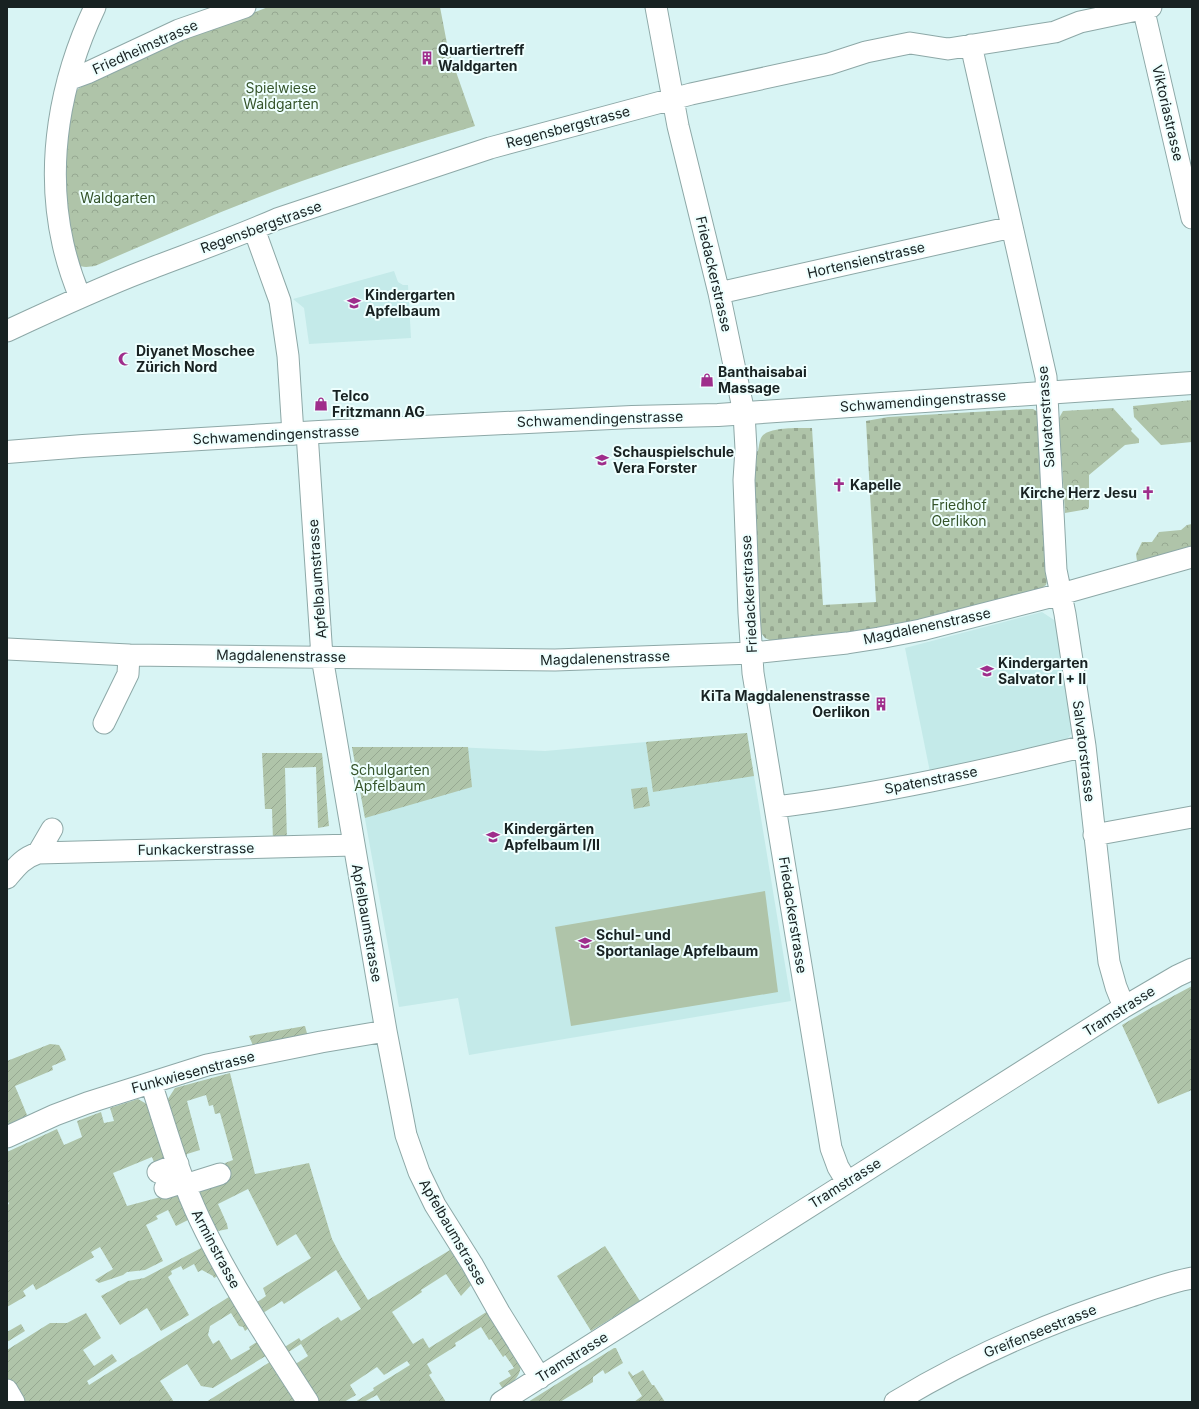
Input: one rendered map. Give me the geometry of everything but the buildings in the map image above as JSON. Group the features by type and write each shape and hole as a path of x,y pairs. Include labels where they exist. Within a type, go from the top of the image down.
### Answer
{"street":[{"path":"80,297 63,245 55,190 56,145 60,110 68,80 81,39 95,7"},
{"name":"Friedheimstrasse","path":"68,80 88,73 179,30 245,7"},
{"name":"Friedackerstrasse","path":"656,7 678,126 720,293 744,413 746,449 744,488 753,673 831,1148 838,1167 847,1182"},
{"name":"Regensbergstrasse","path":"7,331 80,297 277,219 490,148 674,98 829,64 866,52 910,43 948,49 971,46 1055,32 1080,22 1146,8"},
{"name":"Viktoriastrasse","path":"1146,8 1192,218"},
{"name":"Salvatorstrasse","path":"971,46 1046,377 1056,570 1065,614 1084,746 1110,962 1116,987 1124,1007"},
{"name":"Hortensienstrasse","path":"720,293 1012,227"},
{"name":"Apfelbaumstrasse","path":"254,229 280,301 300,434 322,657 386,1031 406,1135 419,1172 435,1205 540,1378"},
{"name":"Schwamendingenstrasse","path":"7,452 83,446 300,434 744,413 1192,383"},
{"name":"Magdalenenstrasse","path":"7,650 129,655 567,660 753,653 879,638 921,630 1061,594 1192,557"},
{"path":"104,723 128,674 129,655"},
{"name":"Spatenstrasse","path":"776,807 920,784 1084,746"},
{"path":"1094,835 1192,817"},
{"path":"7,878 28,856 38,853 52,829"},
{"name":"Funkackerstrasse","path":"38,853 354,845"},
{"name":"Tramstrasse","path":"501,1402 1124,1007 1177,976 1192,969"},
{"name":"Funkwiesenstrasse","path":"7,1137 61,1113 207,1065 386,1031"},
{"name":"Arminstrasse","path":"151,1083 174,1178 200,1221 224,1266 308,1402"},
{"path":"174,1178 220,1174"},
{"name":"Greifenseestrasse","path":"895,1402 976,1357 1034,1331 1090,1309 1192,1278"},
{"path":"7,1390 14,1402"}],"shaded area":[{"name":"Kindergarten Apfelbaum","path":"394,271 398,282 403,285 408,285 411,338 309,344 304,308 293,299"},
{"name":"Kindergarten Salvator I + II","path":"1042,612 1057,622 1072,725 1071,734 1069,737 1066,740 930,772 905,648"},
{"name":"Schul- und Sportanlage Apfelbaum","path":"747,733 791,1001 469,1055 458,998 399,1007 352,747 453,747 545,751"}],"green space":[{"name":"Spielwiese Waldgarten","path":"268,7 440,7 448,49 475,126 366,159 276,191 198,222 95,266 83,267 76,264 63,195 68,101 78,89 86,84 155,51"},
{"path":"1192,400 1192,442 1161,445 1134,417 1133,406"},
{"path":"1113,408 1132,429 1131,431 1139,439 1139,443 1125,445 1089,475 1088,509 1065,513 1059,418 1063,411"},
{"name":"Friedhof Oerlikon","path":"1033,409 1038,412 1049,575 1046,585 1036,592 923,623 774,642 765,638 759,630 754,452 758,451 760,440 764,434 769,431 784,428 812,428 823,605 876,602 866,421 888,417"},
{"path":"1192,524 1192,547 1137,561 1136,554 1142,542 1152,542 1159,532 1181,530 1187,525"},
{"path":"747,733 754,776 653,792 646,742"},
{"name":"Schulgarten Apfelbaum","path":"352,747 468,747 472,787 365,818"},
{"path":"262,753 322,753 329,826 318,828 316,767 285,768 287,841 273,841 272,809 265,809"},
{"path":"647,787 650,806 634,809 631,789"},
{"path":"765,891 778,992 571,1026 555,927"},
{"path":"1192,986 1192,1090 1158,1104 1122,1025"},
{"path":"305,1026 308,1037 254,1048 249,1036"},
{"path":"50,1044 59,1045 66,1060 52,1066 53,1070 15,1086 27,1115 25,1118 7,1129 7,1061"},
{"path":"230,1073 255,1174 309,1163 332,1239 368,1300 450,1250 472,1284 461,1296 446,1274 421,1290 422,1292 392,1312 413,1344 423,1338 429,1348 488,1311 521,1363 520,1372 513,1381 503,1389 499,1383 511,1376 508,1371 514,1368 505,1355 503,1357 491,1339 489,1340 481,1327 455,1343 456,1346 427,1364 432,1373 429,1375 446,1402 381,1402 377,1395 364,1402 355,1402 374,1390 373,1388 410,1365 407,1361 384,1375 377,1367 350,1385 356,1395 344,1402 318,1402 294,1365 308,1356 301,1344 287,1353 283,1348 299,1338 301,1341 338,1317 341,1321 361,1309 336,1270 284,1304 282,1301 263,1313 256,1303 266,1296 263,1288 311,1258 296,1234 277,1246 248,1189 218,1204 228,1229 213,1232 197,1191 226,1168 225,1163 233,1160 220,1113 215,1114 213,1105 209,1106 206,1095 187,1101 200,1150 187,1154 186,1167 166,1102 175,1088"},
{"path":"138,1099 152,1107 169,1160 155,1165 152,1157 113,1173 127,1206 181,1190 190,1215 188,1220 176,1226 168,1210 156,1216 158,1219 146,1225 163,1261 145,1270 127,1272 123,1275 99,1283 95,1280 113,1269 100,1247 91,1252 94,1257 36,1290 33,1284 23,1291 26,1296 7,1307 7,1205 9,1204 7,1199 7,1152 57,1129 64,1145 82,1137 77,1121 101,1112 104,1123 114,1121 110,1108"},
{"path":"205,1246 220,1275 214,1278 202,1270 198,1272 194,1264 183,1270 181,1266 171,1271 172,1274 168,1277 189,1315 161,1331 147,1308 120,1325 101,1296 128,1281 144,1278"},
{"path":"605,1246 640,1301 591,1331 557,1276"},
{"path":"232,1295 250,1327 245,1331 243,1327 239,1326 231,1313 210,1326 208,1335 213,1344 219,1340 231,1360 250,1349 249,1347 260,1340 269,1354 213,1388 201,1386 187,1364 160,1381 174,1402 22,1402 7,1378 7,1350 50,1323 67,1323 86,1313 101,1338 83,1350 94,1366 112,1354 117,1361 87,1381 89,1385"},
{"path":"21,1324 25,1331 7,1342 7,1332"},
{"path":"616,1348 623,1363 605,1374 603,1370 593,1377 593,1382 560,1402 528,1402"},
{"path":"273,1360 296,1402 206,1402"},
{"path":"643,1370 665,1402 634,1402 642,1396 628,1373 629,1371 633,1376"}],"place":[{"name":"Quartiertreff Waldgarten","path":"427,58"},
{"name":"Kindergarten Apfelbaum","path":"354,303"},
{"name":"Diyanet Moschee Zürich Nord","path":"125,359"},
{"name":"Banthaisabai Massage","path":"707,380"},
{"name":"Telco Fritzmann AG","path":"321,404"},
{"name":"Schauspielschule Vera Forster","path":"602,460"},
{"name":"Kapelle","path":"839,485"},
{"name":"Kirche Herz Jesu","path":"1148,493"},
{"name":"Kindergarten Salvator I + II","path":"987,671"},
{"name":"KiTa Magdalenenstrasse Oerlikon","path":"881,704"},
{"name":"Kindergärten Apfelbaum I/II","path":"493,837"},
{"name":"Schul- und Sportanlage Apfelbaum","path":"585,943"}],"park label":[{"name":"Waldgarten","path":"118,198"}]}
